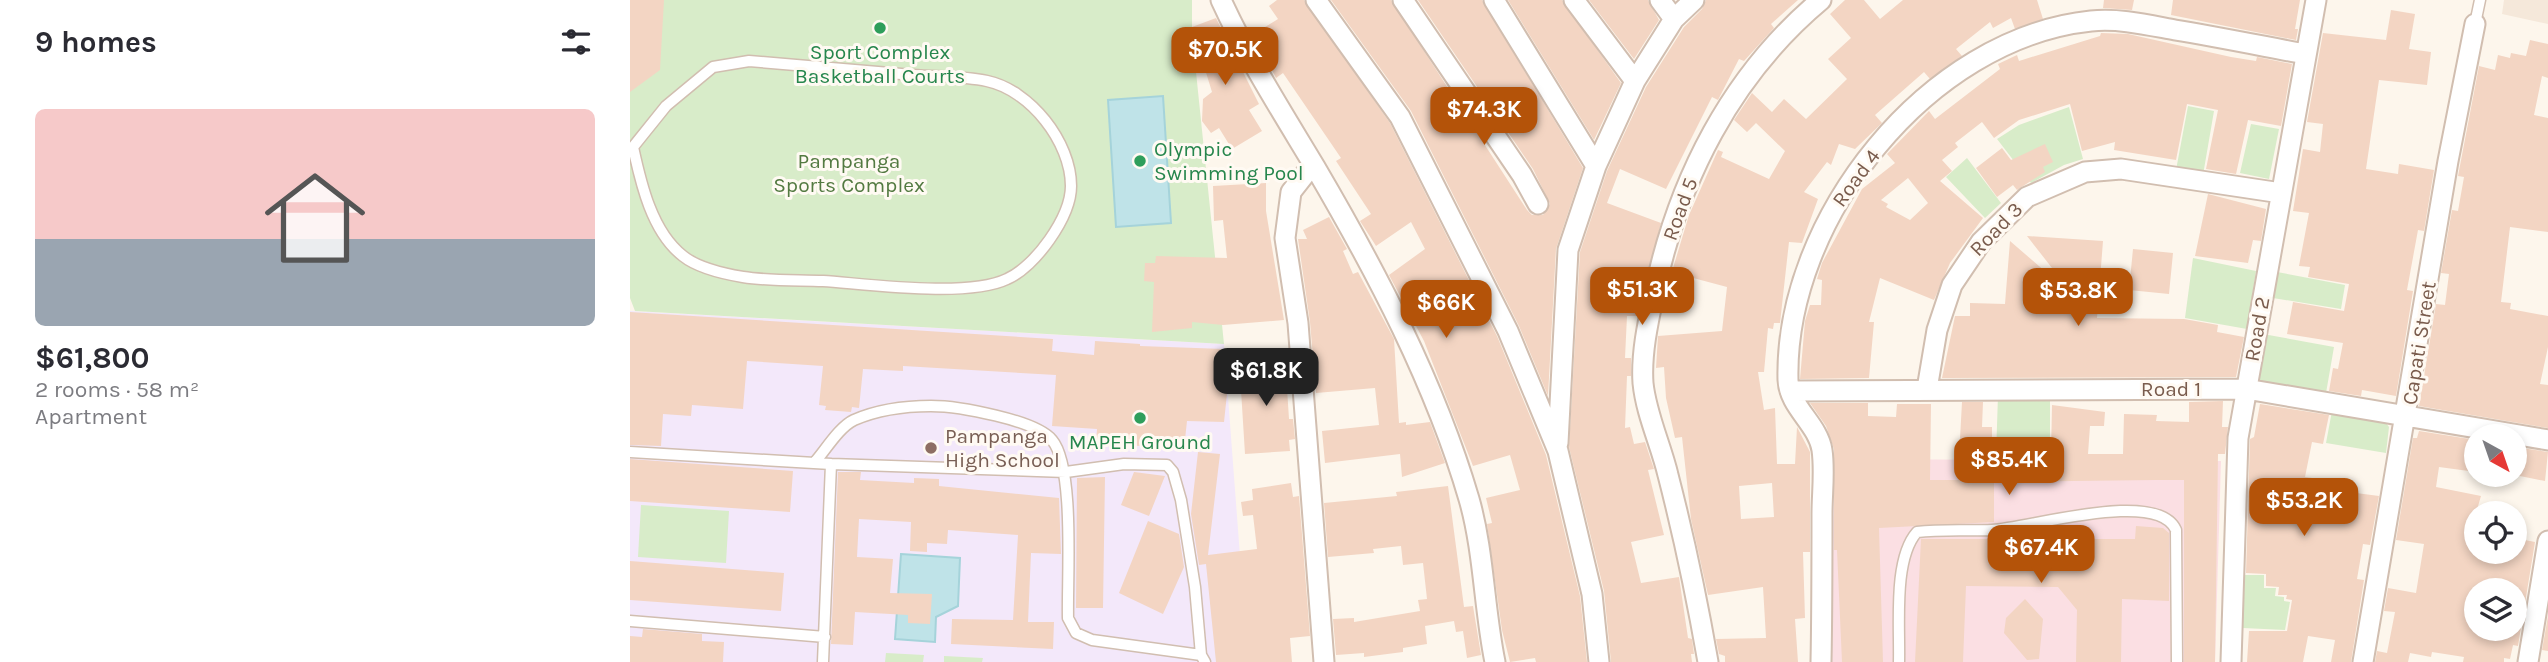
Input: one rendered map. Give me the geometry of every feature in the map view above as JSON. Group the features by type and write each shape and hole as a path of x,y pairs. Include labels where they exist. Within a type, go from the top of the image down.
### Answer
{"street":[{"path":"1222,0 1245,51 1368,261 1410,347 1445,431 1469,501 1495,662"},
{"path":"1316,0 1385,93 1413,139 1508,331 1558,452 1592,594 1599,662"},
{"path":"1403,0 1522,175 1538,204"},
{"path":"1494,0 1596,166"},
{"path":"1574,0 1635,81"},
{"path":"1660,0 1674,19"},
{"path":"1558,452 1568,250 1596,166 1635,81 1674,19 1694,0"},
{"name":"Road 5","path":"1708,662 1693,573 1644,385 1651,306 1660,265 1683,193 1724,110 1784,33 1821,0"},
{"name":"Road 2","path":"2231,662 2235,476 2246,388 2316,0"},
{"name":"Road 4","path":"1821,662 1821,448 1790,391 1790,346 1795,317 1823,227 1858,171 1895,127 1929,94 1958,73 2012,44 2069,24 2093,20 2133,22 2305,54"},
{"name":"Capati Street","path":"2363,662 2448,161 2475,24"},
{"path":"1313,164 1291,191 1285,238 1298,323 1324,662"},
{"name":"Road 3","path":"1927,389 1937,330 1952,285 1981,242 2027,197 2085,172 2121,169 2281,193"},
{"name":"Road 1","path":"1790,391 2246,388 2548,440"},
{"path":"2528,662 2548,541"}],"lane":[{"path":"2475,24 2480,0"},
{"path":"749,61 989,81 1028,103 1050,124 1066,158 1071,188 1058,228 1035,258 1007,280 931,289 743,277 710,269 684,257 668,239 655,218 641,183 632,147 666,106 713,67 749,61"},
{"path":"630,452 814,463 831,464 1066,472 1124,464 1162,464 1173,472 1181,500 1203,659 1092,640 1076,633 1068,618 1066,472 1053,440 1038,429 1020,421 933,406 883,410 850,422 814,463"},
{"path":"823,662 831,464"},
{"path":"1899,662 1902,562 1907,543 1917,532 1995,530 2113,511 2157,513 2173,522 2178,539 2177,662"},
{"path":"630,621 825,637"}],"shaded area":[{"path":"2504,0 2548,0 2548,24 2502,14"},
{"name":"Pampanga High School","path":"630,311 1224,344 1248,662 630,662"},
{"path":"1834,459 2221,461 2215,662 1831,662"}],"green space":[{"name":"Pampanga Sports Complex","path":"630,0 1192,0 1192,33 1224,344 635,311 630,298"},
{"path":"2188,106 2214,111 2203,175 2176,170"},
{"path":"2069,107 2083,159 2064,165 2031,183 1997,139 2019,125"},
{"path":"2251,124 2279,129 2269,179 2240,173"},
{"path":"1967,158 2001,203 1985,218 1946,177"},
{"path":"2193,258 2256,271 2247,329 2185,318"},
{"path":"2277,272 2345,285 2341,309 2273,298"},
{"path":"2263,334 2334,347 2326,393 2255,380"},
{"path":"1998,395 2050,397 2050,455 1996,456"},
{"path":"2332,411 2383,419 2389,427 2386,453 2326,443"},
{"path":"641,505 729,511 726,563 638,557"},
{"path":"2242,575 2264,575 2264,588 2276,588 2275,596 2284,597 2284,601 2290,602 2285,630 2243,628"},
{"path":"886,653 924,655 923,662 885,662"},
{"path":"944,656 983,658 982,662 944,662"}],"water":[{"name":"Olympic Swimming Pool","path":"1163,96 1171,223 1116,227 1108,100"},
{"path":"901,554 960,558 958,606 936,617 935,642 895,639"}],"building":[{"path":"630,0 664,0 660,70 630,92"},
{"path":"1277,0 1304,0 1390,123 1497,336 1546,455 1580,596 1587,662 1536,662 1535,658 1510,662 1502,630 1487,524 1492,523 1486,498 1520,490 1510,455 1473,466 1424,341 1389,275 1425,249 1411,222 1376,246 1360,221 1371,214 1336,161 1341,158 1283,73 1276,78 1252,35 1278,19 1269,6"},
{"path":"1331,0 1391,0 1527,210 1532,215 1543,215 1550,204 1533,169 1418,0 1482,0 1583,168 1556,249 1548,396 1519,326 1411,111"},
{"path":"1508,0 1562,0 1621,83 1594,140"},
{"path":"1589,0 1648,0 1659,20 1634,59"},
{"path":"1706,0 1798,0 1771,24 1774,28 1744,61 1739,59 1718,100 1712,97 1666,189 1620,169 1607,203 1661,223 1637,316 1627,316 1625,358 1631,358 1631,376 1627,376 1625,428 1630,427 1634,444 1645,442 1654,469 1648,470 1664,535 1631,542 1641,583 1679,577 1688,638 1692,639 1694,654 1691,654 1692,662 1611,662 1604,591 1569,447 1580,252 1607,171 1646,87 1684,27 1702,9"},
{"path":"1845,0 1864,0 1880,19 1903,0 2037,0 2043,19 2015,29 2011,18 1993,28 1990,22 1956,49 1962,56 1930,79 1924,72 1875,115 1882,123 1855,149 1839,144 1831,165 1827,162 1804,192 1818,199 1802,243 1789,242 1780,323 1774,323 1773,329 1768,328 1764,372 1758,372 1764,410 1775,408 1777,464 1795,464 1797,427 1810,452 1810,552 1803,552 1805,618 1795,619 1798,662 1725,662 1725,656 1719,654 1716,639 1766,638 1763,587 1708,595 1691,519 1682,437 1675,438 1666,398 1664,367 1656,368 1658,336 1722,331 1727,287 1682,275 1680,281 1670,278 1689,215 1718,150 1723,152 1721,157 1769,179 1785,151 1756,123 1747,132 1734,120 1752,93 1772,112 1784,99 1806,119 1847,79 1828,59 1851,38 1830,14","holes":["1772,483 1774,517 1741,519 1739,486"]},
{"path":"2104,0 2134,0 2132,10 2103,8"},
{"path":"2173,0 2300,0 2296,40 2171,15"},
{"path":"2391,10 2415,14 2409,49 2431,52 2427,85 2379,80 2366,169 2398,174 2399,164 2434,170 2424,231 2418,230 2407,290 2413,291 2396,396 2362,390 2361,396 2329,391 2333,368 2338,369 2343,343 2287,334 2293,302 2344,311 2349,284 2308,277 2310,267 2299,266 2309,213 2293,211 2303,149 2320,152 2323,124 2307,122 2323,33 2386,40"},
{"path":"1216,18 1259,104 1249,110 1262,131 1232,149 1219,128 1211,133 1202,121 1203,99 1212,92 1192,27"},
{"path":"2101,33 2128,34 2231,57 2256,61 2257,57 2292,64 2281,126 2248,120 2236,174 2206,169 2218,110 2187,104 2176,160 2114,150 2115,142 2082,151 2070,104 2019,120 1994,138 1982,122 1955,143 1958,147 1942,160 1952,171 1940,181 1983,218 1950,263 1934,300 1880,278 1869,322 1874,322 1869,378 1800,379 1805,321 1810,305 1821,305 1822,280 1817,279 1822,263 1862,189 1895,163 1887,154 1929,111 1935,119 2000,69 1998,64 2017,55 2019,61 2100,36","holes":["1908,178 1928,203 1910,220 1886,207 1888,204 1881,200"]},
{"path":"2530,40 2548,44 2548,78 2542,76 2534,115 2548,118 2548,232 2510,227 2501,302 2511,303 2510,309 2548,316 2548,347 2540,384 2548,385 2548,428 2419,406 2436,304 2445,305 2449,274 2441,273 2452,210 2458,211 2464,177 2458,176 2479,66 2495,70 2498,55 2510,58 2511,53 2526,56"},
{"path":"2045,144 2053,162 2043,167 2045,172 2017,190 2013,185 1997,197 1976,168 2002,148 2011,160"},
{"path":"1266,183 1266,211 1284,320 1223,325 1192,322 1192,328 1152,332 1154,282 1144,281 1145,263 1155,263 1156,256 1227,258 1223,220 1214,221 1213,186"},
{"path":"2208,194 2266,209 2261,241 2253,240 2248,263 2195,256"},
{"path":"1329,217 1347,249 1343,251 1353,274 1358,272 1394,339 1399,423 1406,422 1406,425 1430,422 1445,463 1402,477 1400,454 1325,463 1322,431 1379,425 1375,388 1316,393 1310,322 1298,239 1307,239 1303,230"},
{"path":"2027,236 2103,241 2097,318 2184,319 2218,325 2217,332 2244,337 2236,377 1942,378 1955,316 1970,316 1970,303 2005,304 2010,241 2047,273 2052,268"},
{"path":"2133,249 2173,253 2169,294 2129,290"},
{"path":"630,312 1053,339 1052,351 1094,355 1095,341 1140,346 1224,349 1223,375 1229,375 1224,422 1187,421 1184,449 1096,443 1097,429 1052,426 1056,375 903,366 903,371 863,369 859,408 852,407 851,412 825,410 826,406 819,405 823,366 747,361 743,409 692,405 691,416 663,414 661,446 630,445"},
{"path":"1285,358 1289,419 1293,419 1295,439 1289,440 1290,451 1245,454 1240,374 1253,372 1252,360"},
{"path":"2223,401 2222,427 2228,427 2225,454 2218,454 2215,662 2184,662 2184,480 2156,480 1994,482 1994,522 1879,528 1883,662 1842,662 1837,550 1834,550 1834,449 1826,426 1810,403 1868,403 1868,416 1896,417 1897,404 1931,404 1930,480 1980,480 1980,455 2051,455 2052,405 2105,412 2104,426 2090,426 2088,454 2123,454 2124,414 2157,415 2156,421 2189,422 2189,402"},
{"path":"1962,402 1983,402 1982,427 1992,427 1992,440 1960,439"},
{"path":"2260,404 2329,415 2323,444 2312,442 2305,477 2342,482 2341,491 2379,496 2370,545 2363,544 2357,579 2364,580 2351,662 2331,662 2335,640 2308,636 2303,662 2247,662 2249,631 2287,631 2292,600 2286,599 2287,595 2278,595 2279,587 2266,586 2266,574 2246,573 2250,439 2254,437"},
{"path":"2419,431 2464,438 2464,470 2439,467 2436,487 2481,496 2480,501 2464,501 2464,564 2527,564 2527,540 2535,542 2527,591 2527,578 2464,578 2464,641 2519,641 2518,646 2513,645 2510,659 2504,658 2504,662 2463,662 2464,657 2432,652 2431,657 2410,653 2408,662 2375,662 2377,651 2387,653 2395,612 2384,611 2388,588 2416,593 2424,544 2396,540 2413,438 2417,438"},
{"path":"2527,449 2548,452 2545,481 2527,477"},
{"path":"1198,452 1220,454 1208,555 1257,549 1253,515 1243,516 1241,502 1253,500 1252,489 1291,483 1293,497 1299,496 1310,636 1290,638 1292,662 1216,662 1206,564 1199,565 1191,514"},
{"path":"630,459 793,471 790,512 630,501"},
{"path":"838,472 861,472 860,480 914,483 914,478 939,479 939,486 1059,498 1061,554 1031,553 1028,622 1054,622 1053,649 951,644 952,619 1013,620 1018,535 948,530 947,544 927,543 927,552 910,551 911,522 859,519 857,557 893,559 890,593 932,594 930,624 908,623 908,615 855,612 853,645 831,644"},
{"path":"1134,472 1165,476 1149,516 1121,505"},
{"path":"1105,477 1103,608 1076,608 1077,478"},
{"path":"1448,486 1464,607 1473,606 1481,655 1467,658 1463,631 1456,632 1454,621 1425,626 1427,644 1403,648 1403,652 1364,657 1364,653 1336,655 1333,619 1354,618 1354,622 1420,611 1418,600 1427,599 1423,563 1403,565 1401,546 1373,549 1374,553 1328,557 1324,503 1397,496 1396,492"},
{"path":"1148,521 1179,534 1184,567 1163,614 1119,593"},
{"path":"2136,526 2163,528 2169,533 2169,601 2122,599 2121,662 2076,662 2077,610 2058,587 1966,586 1963,662 1915,662 1921,539 2135,539"},
{"path":"630,561 784,573 781,611 630,600"},
{"path":"2025,599 2043,619 2039,659 2027,660 2004,633 2006,618"},
{"path":"2548,616 2548,651 2542,650"},
{"path":"643,629 702,634 702,641 724,642 723,662 630,662 630,636 642,637"}],"place":[{"name":"Sport Complex Basketball Courts","path":"880,28"},
{"name":"Olympic Swimming Pool","path":"1140,161"},
{"name":"MAPEH Ground","path":"1140,418"},
{"name":"Pampanga High School","path":"931,448"}]}
